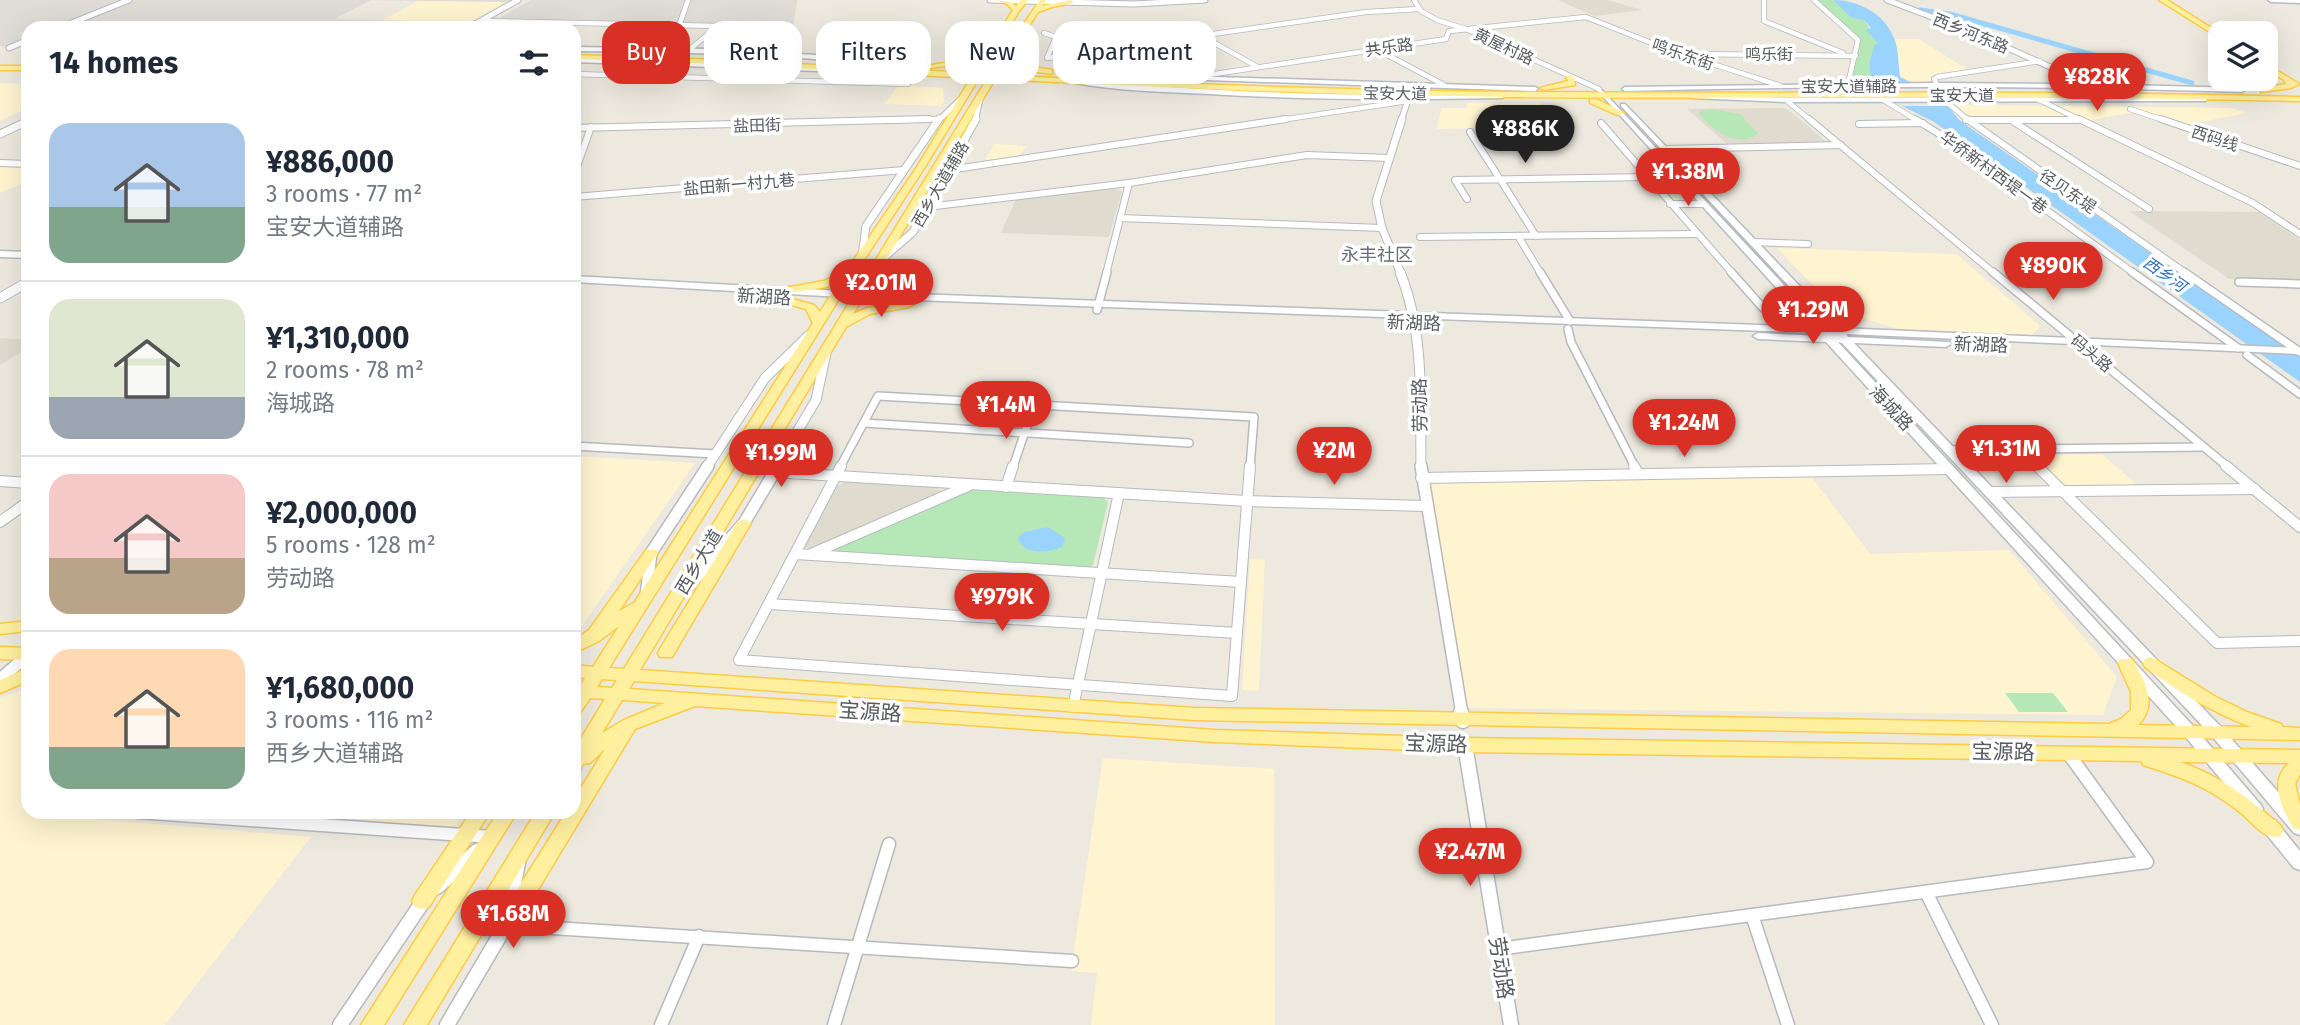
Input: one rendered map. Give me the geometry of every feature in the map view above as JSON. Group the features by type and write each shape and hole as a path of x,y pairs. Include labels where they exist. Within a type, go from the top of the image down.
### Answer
{"main road":[{"path":"997,0 1009,3 1016,10"},
{"name":"西乡大道","path":"1010,21 1025,0"},
{"name":"西乡大道","path":"1028,21 1040,0"},
{"path":"2162,0 2208,29"},
{"path":"2272,0 2300,1"},
{"path":"1034,12 1069,1"},
{"path":"2173,1 2208,23"},
{"path":"690,50 816,57"},
{"path":"581,54 602,53"},
{"name":"宝安大道","path":"581,54 816,61"},
{"name":"宝安大道","path":"581,54 816,66"},
{"path":"0,62 21,62"},
{"path":"2278,67 2299,80"},
{"path":"0,68 21,68"},
{"path":"2278,73 2300,90"},
{"path":"931,76 957,83 964,96"},
{"path":"1127,84 1205,92 1408,99 1536,91 1569,85 1573,82 1570,77"},
{"path":"981,95 1013,83 1053,78"},
{"path":"1216,79 1444,85 1536,91 1593,101 1620,113"},
{"path":"2278,87 2291,86 2287,79"},
{"name":"西乡大道","path":"581,690 597,673 645,599 972,84"},
{"name":"西乡大道","path":"581,756 988,84"},
{"name":"宝安大道","path":"1162,84 1222,88 1602,93 1625,89 1886,94"},
{"name":"宝安大道辅路","path":"1625,89 1856,86 1886,94"},
{"name":"宝安大道辅路","path":"1932,94 1938,86 2208,89"},
{"path":"1951,90 1991,86"},
{"name":"宝安大道","path":"1932,94 1951,90 2208,90"},
{"name":"宝安大道","path":"2278,90 2300,90"},
{"name":"海城路","path":"1602,93 1615,96 1631,112 1818,310 1850,362 2189,731 2300,863"},
{"name":"海城路","path":"1602,93 1820,330 1837,337 1871,366 2216,731 2300,825"},
{"name":"宝安大道辅路","path":"1674,97 1786,100 1886,94 1932,94 1969,99 2254,97"},
{"name":"宝安大道","path":"1615,96 1932,94 2300,99"},
{"path":"1969,99 2013,95"},
{"path":"1631,112 1630,105 1634,102 1674,97"},
{"path":"2254,97 2300,105"},
{"path":"0,246 21,248"},
{"path":"0,254 21,255"},
{"path":"878,264 875,278 880,285 909,301"},
{"path":"780,295 827,284 854,268"},
{"name":"新湖路","path":"581,280 780,295"},
{"name":"新湖路","path":"581,286 1773,333 1901,342 2246,352"},
{"path":"780,295 814,310 817,326"},
{"path":"838,329 867,311 909,301"},
{"path":"1773,333 1797,322 1802,316 1800,308"},
{"path":"1818,310 1848,325 1891,333"},
{"name":"新湖路","path":"1773,333 1820,330"},
{"path":"1773,333 1822,347 1850,362"},
{"name":"新湖路","path":"1837,337 1891,333 2246,352"},
{"path":"1871,366 1872,352 1882,346 1901,342"},
{"path":"2246,352 2298,352"},
{"path":"666,653 744,523"},
{"path":"593,637 651,553"},
{"path":"581,644 645,599"},
{"path":"677,599 667,632 666,653 676,668 692,680"},
{"path":"0,631 21,627"},
{"path":"0,631 21,633"},
{"path":"0,653 21,654"},
{"path":"2097,732 2134,720 2140,712 2140,693 2126,663"},
{"path":"2151,663 2189,690 2232,714 2300,733"},
{"name":"宝源路","path":"581,672 1194,715 2097,732 2300,733"},
{"path":"0,687 21,677"},
{"path":"734,702 725,697 726,691 732,686 743,684"},
{"name":"宝源路","path":"581,691 1215,736 1465,745 2300,757"},
{"path":"581,762 601,743 649,714 700,700"},
{"path":"581,803 630,724"},
{"path":"1969,729 1989,739 1992,746 1983,752"},
{"path":"2114,754 2158,762 2199,775 2237,799 2274,831"},
{"path":"2300,765 2289,774 2286,783 2290,807 2300,825"},
{"path":"422,901 476,819"},
{"path":"372,1025 504,819"},
{"path":"415,1025 541,819"},
{"path":"506,925 571,819"}],"street":[{"path":"76,21 129,0"},
{"path":"480,21 518,0"},
{"path":"488,21 524,0"},
{"path":"681,21 688,0"},
{"path":"990,0 1141,4 1205,0"},
{"path":"1216,33 1366,12 1419,9 1414,0"},
{"path":"1764,0 1764,22 1847,54"},
{"path":"1814,0 1856,37 1856,56 1849,80 1856,86"},
{"name":"西乡河东路","path":"1887,0 2040,61 2093,86"},
{"name":"黄屋村路","path":"1419,9 1437,20 1466,29 1602,93"},
{"name":"共乐路","path":"1216,73 1446,39 1449,31 1587,17"},
{"name":"鸣乐东街","path":"1587,17 1681,54 1782,86"},
{"path":"581,23 602,24"},
{"path":"690,26 718,26 690,49"},
{"path":"1044,33 1053,36"},
{"path":"9,48 21,43"},
{"path":"1053,44 1047,58 1053,57"},
{"path":"1216,44 1256,66"},
{"path":"1376,49 1444,85"},
{"name":"鸣乐街","path":"1681,54 1856,56"},
{"path":"1938,86 1934,79 1937,77 2040,61"},
{"path":"581,74 816,81"},
{"name":"华侨新村西堤一巷","path":"1886,94 2246,352 2300,394"},
{"name":"径贝东堤","path":"1932,94 1961,111 1966,120 2298,352"},
{"name":"西乡大道辅路","path":"878,264 912,232 975,122 981,95"},
{"name":"西乡大道辅路","path":"862,256 866,226 939,118 964,96"},
{"path":"949,170 1408,99"},
{"name":"劳动路","path":"1408,99 1376,201 1382,228 1416,319 1421,478 1463,721"},
{"path":"2037,99 2253,203 2300,234"},
{"name":"码头路","path":"1786,100 2300,527"},
{"name":"西码线","path":"2130,109 2300,166"},
{"name":"盐田街","path":"581,128 739,126 939,118"},
{"path":"1966,120 2079,120"},
{"path":"2011,120 2149,209"},
{"path":"0,131 21,122"},
{"path":"1601,123 1763,309"},
{"path":"1859,124 1924,123"},
{"path":"581,155 591,127"},
{"path":"1470,131 1536,236"},
{"path":"1666,149 1841,145"},
{"path":"927,206 1129,183 1307,155 1390,158"},
{"path":"0,163 21,164"},
{"name":"盐田新一村九巷","path":"581,196 904,170"},
{"path":"1467,200 1455,180 1648,177"},
{"path":"1098,307 1129,183"},
{"path":"1670,204 1703,204"},
{"path":"1120,218 1382,228"},
{"path":"1420,237 1697,234"},
{"path":"1518,236 1569,325 1571,342 1638,474"},
{"path":"1753,242 1808,244"},
{"path":"2239,282 2300,284"},
{"path":"0,295 21,284"},
{"path":"645,599 651,553 765,378 817,326"},
{"path":"677,599 744,523 816,400 827,348"},
{"path":"878,396 1034,405 1254,417 1232,696 740,660 878,396"},
{"path":"1006,487 1034,405"},
{"path":"864,423 1189,443"},
{"path":"581,446 715,454"},
{"path":"1950,450 2203,447"},
{"path":"2020,449 2217,643 2300,641"},
{"path":"1421,478 1948,469"},
{"path":"774,472 1247,501 1425,506"},
{"path":"0,481 21,482"},
{"path":"810,555 970,485"},
{"path":"1990,492 2255,489"},
{"path":"1073,707 1119,494"},
{"path":"0,523 21,507"},
{"path":"796,554 1241,582"},
{"path":"769,604 1237,633"},
{"path":"0,679 21,661"},
{"name":"劳动路","path":"1465,745 1511,1025"},
{"path":"1498,949 2147,862 2068,753"},
{"path":"242,819 492,837"},
{"path":"340,1025 422,901 492,837"},
{"path":"834,1025 889,844"},
{"path":"447,1025 506,925 520,853"},
{"path":"1926,892 1992,1025"},
{"path":"1752,915 1788,1025"},
{"path":"506,925 1072,961"},
{"path":"661,1025 699,936"}],"shaded area":[{"path":"0,0 123,0 70,21 21,21 21,41 0,46"},
{"path":"134,0 371,0 334,19 409,21 82,21"},
{"path":"371,0 510,0 506,2"},
{"path":"531,0 797,0 794,21 704,21 704,27 690,27 690,21 602,21 602,24 581,24 581,21 494,21"},
{"path":"1558,0 1608,0 1643,10 1594,16"},
{"path":"418,1 506,2 472,21 381,21"},
{"path":"1895,39 1919,39 1970,71 1930,77 1933,83 1914,83 1900,77"},
{"path":"0,83 21,84 21,111 0,121"},
{"path":"899,85 943,88 944,102 941,106 884,104"},
{"path":"1466,103 1540,103 1554,123 1529,127 1437,129 1441,108 1468,108"},
{"path":"1957,105 2231,108 2247,113 2186,125 2142,111 2074,123 1976,122"},
{"path":"1786,108 1827,142 1728,145 1687,109"},
{"path":"994,144 1026,146 1017,159 983,164"},
{"path":"0,165 21,166 21,184 0,193"},
{"path":"1110,188 1122,191 1109,237 1001,233 1016,199"},
{"path":"2129,211 2259,212 2300,240 2300,280 2229,279"},
{"path":"1777,248 1956,254 2040,326 2032,335 1898,329 1837,310"},
{"path":"0,338 21,340 21,352 0,365"},
{"path":"2102,454 2137,485 2066,487 2033,455"},
{"path":"581,456 695,463 582,626"},
{"path":"1807,471 1870,554 2009,550 2117,677 2103,715 1461,708 1421,478"},
{"path":"846,482 936,487 941,491 811,549 807,548 805,544 834,487"},
{"path":"1250,559 1265,560 1259,691 1242,690"},
{"path":"21,690 21,819 94,819 311,837 165,1025 0,1025 0,698"},
{"path":"1103,758 1274,769 1275,1025 1091,1025 1097,973 1071,971"},
{"path":"307,819 460,819 453,830"}],"green space":[{"path":"1815,0 1833,0 1864,20 1879,43 1869,63 1872,76 1853,76 1860,39"},
{"path":"1711,109 1740,114 1758,134 1742,139 1726,136 1699,114"},
{"path":"972,490 1103,498 1108,502 1093,565 1087,568 838,552 835,548"},
{"path":"2005,693 2053,693 2068,712 2019,712"}],"water":[{"path":"1833,0 1861,5 1884,22 1896,42 1900,77 1910,82 1871,82 1869,63 1875,44 1878,43 1866,30 1871,28 1864,20 1852,18"},
{"name":"西乡河","path":"1902,106 1948,106 1959,120 2300,357 2300,382 1934,122"},
{"path":"1048,527 1065,538 1063,546 1051,551 1037,551 1020,544 1018,538 1024,532"}],"waterway":[{"path":"1920,10 1950,14 2192,83"}],"district":[{"name":"永丰社区","path":"1377,255"}]}
